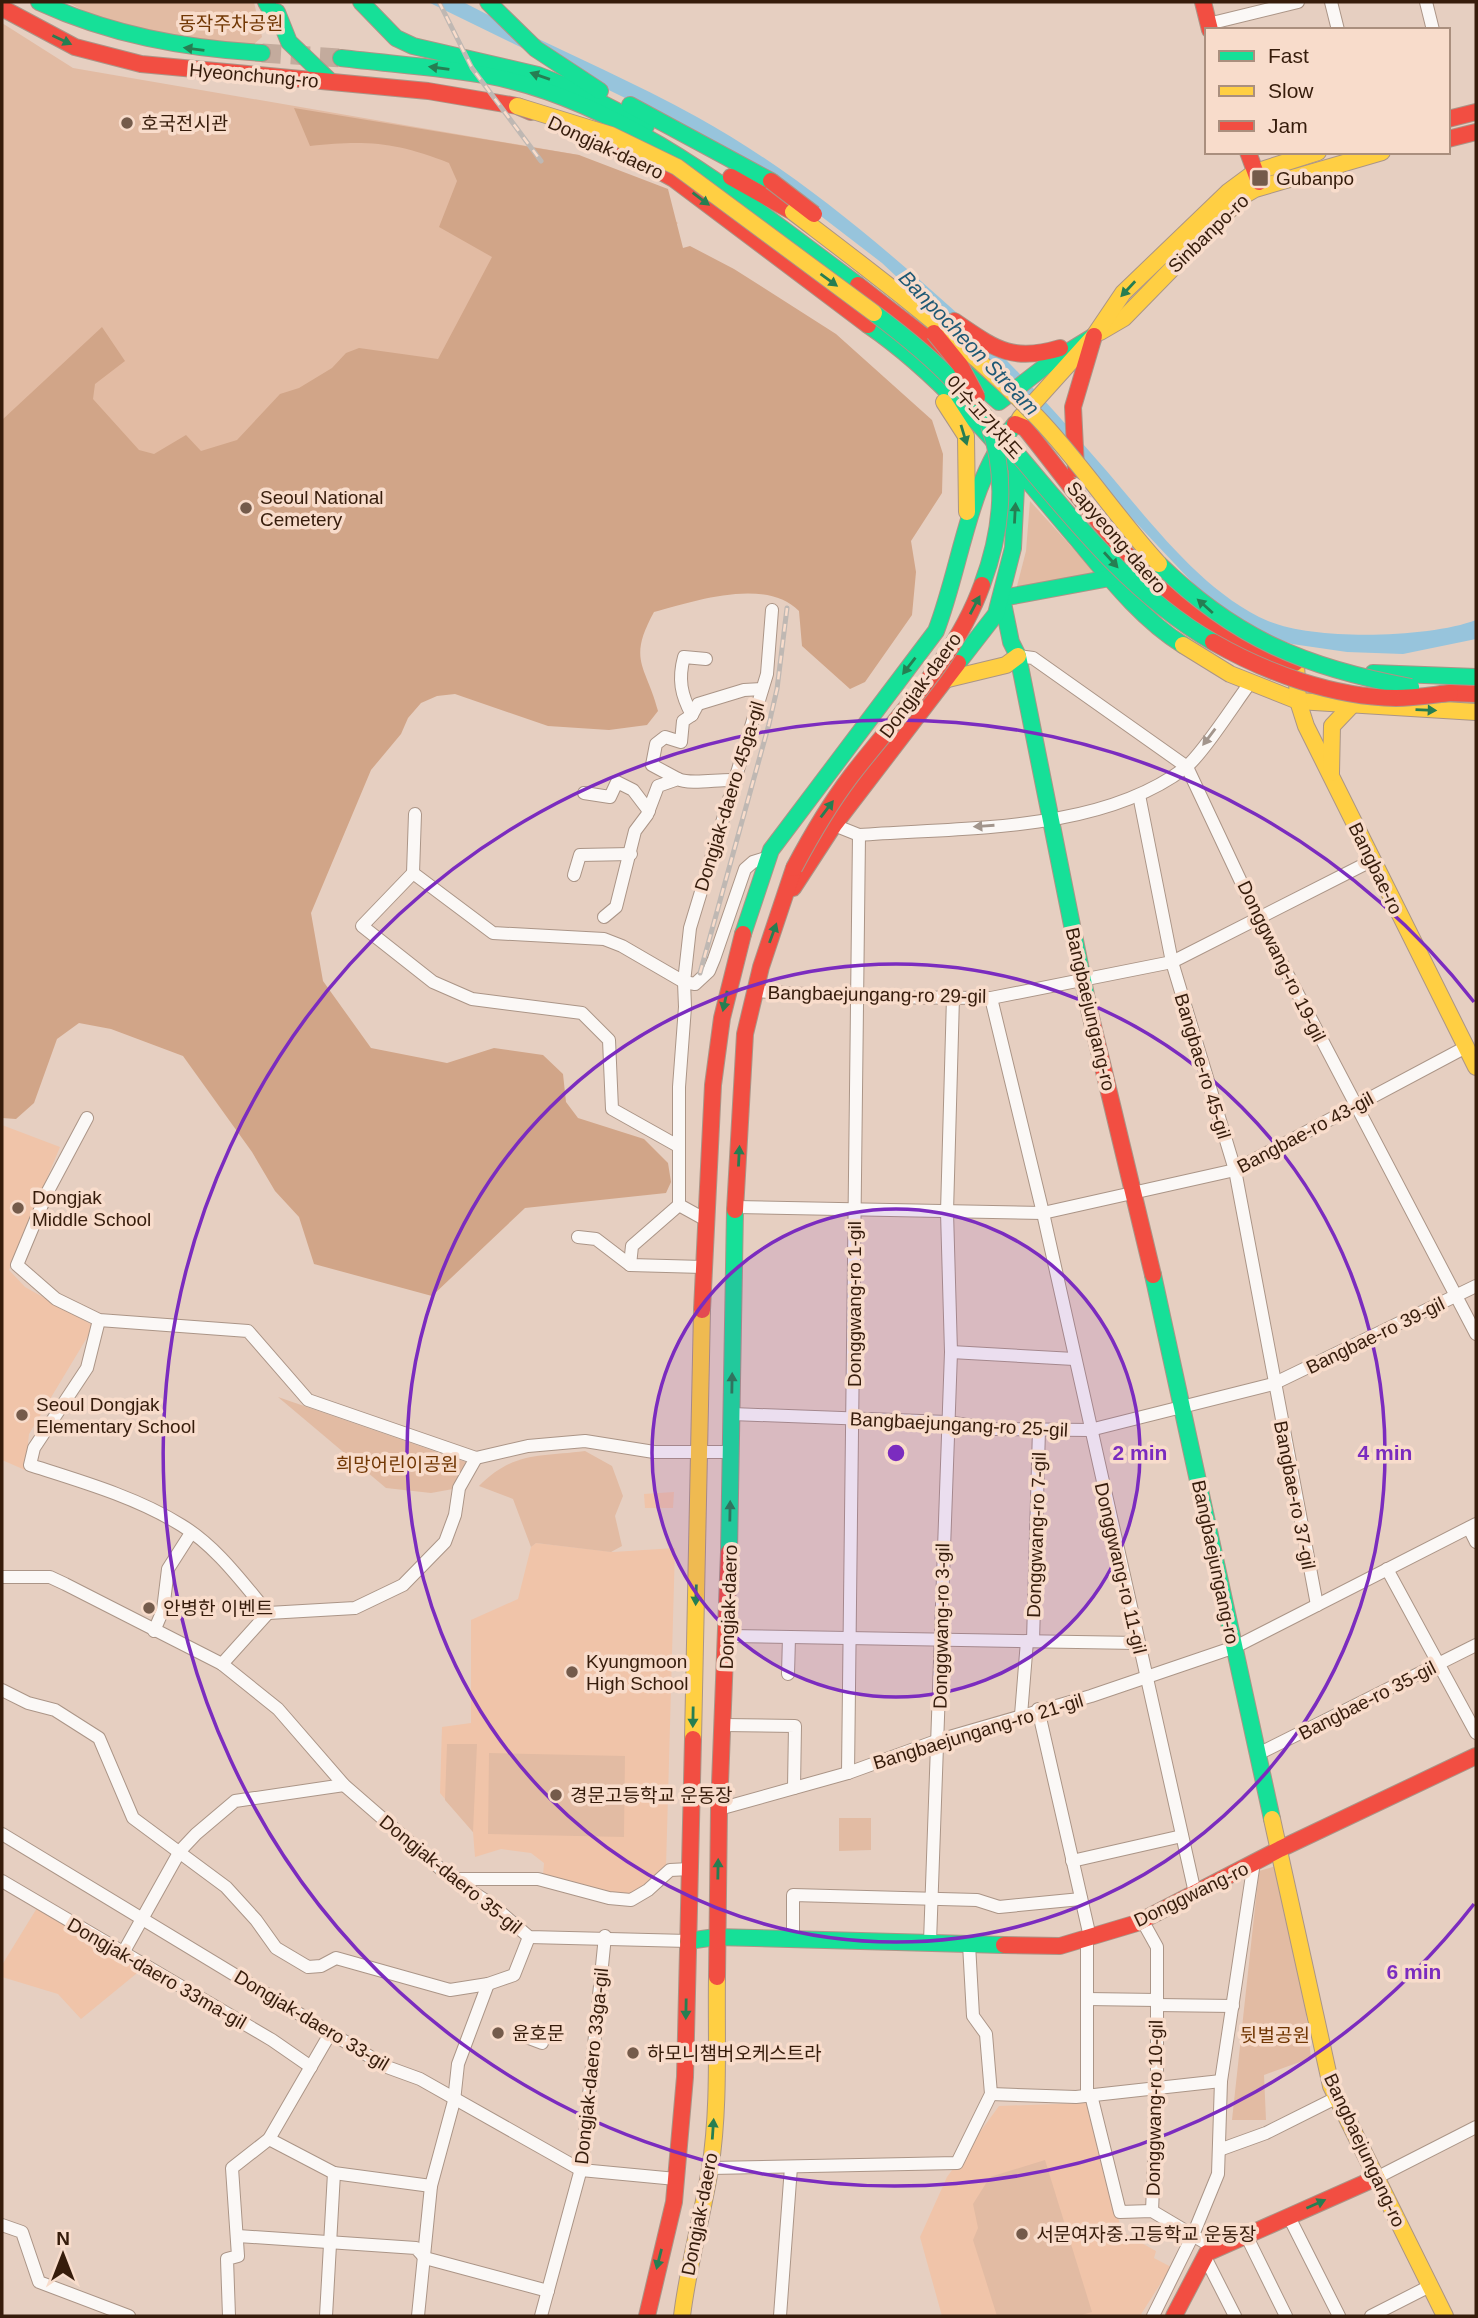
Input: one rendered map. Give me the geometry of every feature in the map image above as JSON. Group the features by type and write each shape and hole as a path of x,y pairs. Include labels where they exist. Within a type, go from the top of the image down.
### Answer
{"main road":[{"name":"Hyeonchung-ro","path":"39,2 114,34 196,50 262,53"},
{"path":"267,2 297,53 330,81"},
{"path":"276,2 281,26"},
{"path":"361,2 396,38 413,46 538,75 578,90 646,126 793,212"},
{"path":"488,2 514,30 563,69 771,181 954,321 1010,356 1033,357 1094,336"},
{"path":"1203,2 1209,27"},
{"name":"Hyeonchung-ro","path":"2,8 55,37 107,57 167,67 428,91 517,106"},
{"name":"Dongjak-daero","path":"341,58 491,76 599,113"},
{"name":"Dongjak-daero","path":"517,106 626,153 674,179 834,302 894,343 956,398 1017,471"},
{"name":"이수고가차도","path":"517,106 565,117 628,140 664,158 698,180 895,329 954,381 1118,568 1161,607 1217,647 1284,677 1326,688 1396,698 1450,693 1476,694"},
{"path":"1450,118 1476,112"},
{"path":"599,113 646,126"},
{"path":"599,113 644,134 714,179 920,331 1004,398"},
{"path":"1450,138 1476,132"},
{"path":"708,146 793,212"},
{"path":"1249,154 1258,180"},
{"name":"Sinbanpo-ro","path":"1020,426 1027,410 1094,336 1124,318 1258,180 1314,154"},
{"name":"Sinbanpo-ro","path":"1258,180 1373,154"},
{"name":"Dongjak-daero","path":"682,2316 687,2276 710,2168 715,2100 716,1937 728,1636 735,1208 744,1034 794,868 821,816 932,674 974,608 992,561 1000,520 1001,479 991,429 960,365 929,327 748,188"},
{"name":"이수고가차도","path":"793,212 963,344 1040,420 1159,565 1216,616 1267,648 1333,672 1450,693"},
{"path":"954,321 1020,426"},
{"path":"1004,398 1094,336"},
{"path":"1080,494 1073,407 1094,336"},
{"name":"Dongjak-daero","path":"894,343 958,419 966,436 967,525"},
{"name":"Dongjak-daero","path":"785,901 834,825 985,631 1002,598 1013,548 1020,426"},
{"name":"Dongjak-daero","path":"647,2316 677,2179 685,2077 703,1267 708,1221 713,1086 722,1018 757,888 769,857 821,779 936,631 951,592 967,525 998,445 1020,426"},
{"name":"Sapyeong-daero","path":"1020,426 1080,494 1138,567 1169,597 1208,628 1259,656 1296,663 1396,675 1476,677"},
{"name":"Sapyeong-daero","path":"1017,471 1110,578 1166,634 1230,674 1250,683 1298,697 1351,706 1476,712"},
{"path":"961,549 979,535 993,533 1003,537 1013,548"},
{"path":"1002,598 1110,578"},
{"name":"Bangbaejungang-ro","path":"1002,598 1018,656 1082,980 1135,1193 1323,2056 1336,2098 1445,2316"},
{"path":"948,679 1006,665 1018,656"},
{"name":"Bangbae-ro","path":"1296,663 1298,697 1306,726 1476,1067"},
{"path":"1298,697 1320,685 1396,675"},
{"path":"1374,677 1358,687 1357,692 1358,699 1376,708"},
{"path":"1331,773 1332,726 1351,706"},
{"path":"757,888 766,885 778,889 785,901"},
{"name":"Donggwang-ro","path":"688,1941 716,1937 793,1938 859,1943 1060,1946 1142,1920 1280,1849 1476,1756"},
{"path":"1174,2316 1210,2253 1376,2178"}],"street":[{"path":"1209,27 1298,2"},
{"path":"1331,2 1338,28"},
{"path":"1426,2 1432,28"},
{"name":"Dongjak-daero 45ga-gil","path":"684,982 690,928 766,674 772,610"},
{"name":"Donggwang-ro 19-gil","path":"1018,656 1033,658 1187,767 1258,918 1476,1334"},
{"path":"692,715 680,685 680,671 684,657 706,659"},
{"path":"834,825 859,835 1052,821 1139,795 1187,767 1250,683"},
{"path":"734,780 712,779 685,783 652,765 656,744 665,737 681,742 683,721 692,715 698,704 744,690 762,689"},
{"path":"604,917 616,907 635,831 649,811 658,786 678,779"},
{"path":"584,793 610,797 617,782 633,790 649,811"},
{"name":"Bangbae-ro 45-gil","path":"1139,795 1172,962 1235,1170"},
{"path":"415,814 413,873 362,926 433,982 472,999 582,1013 609,1040 612,1108 678,1146"},
{"name":"Donggwang-ro 1-gil","path":"848,1773 859,835"},
{"path":"574,875 580,855 631,854"},
{"name":"Dongjak-daero","path":"684,982 695,984 709,971 744,869 753,862 769,857"},
{"path":"1082,980 1172,962 1371,861"},
{"path":"413,873 493,933 604,939 622,946 684,982 678,1146 680,1205"},
{"name":"Bangbaejungang-ro 29-gil","path":"755,991 991,998 1082,980"},
{"name":"Donggwang-ro 3-gil","path":"930,1942 951,1352 947,1212 953,997"},
{"name":"Donggwang-ro 11-gil","path":"991,998 1043,1213 1195,1893"},
{"name":"Bangbae-ro 43-gil","path":"735,1208 1043,1213 1135,1193 1235,1170 1466,1047"},
{"path":"87,1118 47,1193 18,1265 56,1299 99,1320 248,1331 308,1399 476,1458 528,1446 585,1441 654,1452 732,1451"},
{"path":"1235,1170 1273,1384"},
{"path":"680,1205 708,1221"},
{"path":"630,1265 632,1247 680,1205"},
{"path":"578,1237 596,1239 630,1265 703,1267"},
{"name":"Bangbae-ro 39-gil","path":"1183,1409 1273,1384 1476,1286"},
{"path":"99,1320 87,1368 34,1448 30,1465 137,1504 191,1532 214,1551 268,1613"},
{"path":"951,1352 1074,1359"},
{"name":"Bangbae-ro 37-gil","path":"1273,1384 1317,1605"},
{"name":"Bangbaejungang-ro 25-gil","path":"732,1414 947,1422 994,1429 1090,1430 1183,1409"},
{"name":"Donggwang-ro 7-gil","path":"1021,1714 1030,1641 1040,1429"},
{"path":"222,1664 268,1613 355,1608 403,1585 445,1542 455,1515 458,1488 476,1458"},
{"path":"1235,1647 1473,1526 1476,1542"},
{"path":"153,1631 163,1610 168,1569 191,1532"},
{"path":"1387,1569 1441,1663 1476,1733"},
{"name":"Dongjak-daero 35-gil","path":"2,1577 50,1577 87,1592 153,1631 222,1664 278,1709 344,1785 455,1879 491,1904 529,1937 605,1936 688,1941"},
{"path":"728,1636 939,1642 1138,1643"},
{"path":"788,1674 789,1637"},
{"name":"Bangbae-ro 35-gil","path":"1258,1754 1476,1645"},
{"name":"Bangbaejungang-ro 21-gil","path":"719,1810 848,1773 939,1740 1146,1678 1235,1647"},
{"path":"2,1690 27,1703 55,1710 99,1738 133,1818 226,1887 256,1920 276,1948 308,1967 321,1966 336,1958 450,1990 488,1984 514,1975 529,1937"},
{"path":"1038,1709 1089,1937 1089,2095 1120,2212 1152,2211 1193,2235 1210,2253 1235,2316"},
{"path":"723,1725 795,1726 794,1788"},
{"path":"123,1954 180,1851 195,1833 235,1801 344,1785"},
{"name":"Dongjak-daero 33-gil","path":"2,1834 387,2067 420,2079 454,2101 581,2170 677,2179"},
{"path":"1072,1861 1182,1836"},
{"path":"1153,2316 1193,2235 1217,2174 1222,2081 1254,1862"},
{"path":"455,1879 538,1879 609,1898 631,1900 648,1891 670,1870 690,1869"},
{"name":"Dongjak-daero 33ma-gil","path":"2,1881 272,2040 311,2067"},
{"path":"793,1938 793,1895 977,1900 999,1907 1081,1899"},
{"name":"Donggwang-ro 10-gil","path":"1142,1920 1157,1947 1157,2088 1152,2211"},
{"name":"Dongjak-daero 33ga-gil","path":"541,2316 581,2170 605,1936"},
{"path":"710,2168 957,2163 991,2094 986,2034 973,2016 969,1944"},
{"path":"418,2316 431,2186 454,2101 458,2064 488,1984"},
{"path":"1087,1999 1157,2003"},
{"name":"Donggwang-ro 10-gil","path":"1157,2003 1233,2006"},
{"path":"229,2316 227,2259 238,2256 232,2168 269,2139 331,2032"},
{"path":"526,2036 542,2043"},
{"path":"991,2094 1089,2095 1222,2081"},
{"path":"1219,2150 1266,2133 1336,2098"},
{"path":"1376,2178 1475,2131"},
{"path":"269,2139 334,2173 431,2186"},
{"path":"780,2316 791,2167"},
{"path":"326,2316 334,2173"},
{"path":"1289,2217 1339,2316"},
{"path":"2,2225 22,2232 39,2282 129,2316"},
{"path":"1246,2235 1286,2316"},
{"path":"238,2236 416,2248 425,2258 548,2291"},
{"path":"1371,2316 1430,2286"}],"shaded area":[{"path":"294,108 579,155 668,189 683,248 690,246 734,269 836,334 932,420 943,454 942,493 911,541 916,572 912,615 865,682 850,689 802,646 799,611 785,601 768,595 749,593 709,598 654,612 646,628 640,653 641,663 658,711 647,725 609,730 548,726 455,694 437,696 421,703 408,718 401,734 371,770 311,913 323,981 371,1048 447,1063 494,1048 543,1055 563,1074 566,1102 578,1118 644,1139 668,1163 671,1182 666,1193 525,1208 432,1296 314,1264 299,1217 275,1191 252,1152 183,1056 111,1029 79,1023 57,1039 34,1103 16,1119 2,1118 2,420 102,327 125,361 95,384 93,399 139,450 154,454 186,435 201,451 237,440 280,394 299,388 332,368 346,353 359,348 438,359 492,257 439,227 457,181 449,163 381,144 310,146"},
{"name":"Dongjak Middle School","path":"2,1125 60,1147 9,1270 25,1287 94,1326 29,1434 25,1470 2,1460"},
{"path":"674,1492 673,1508 645,1508 644,1494"},
{"name":"Kyungmoon High School","path":"536,1543 613,1552 675,1548 666,1867 637,1897 615,1897 543,1875 544,1863 531,1853 501,1849 475,1857 473,1832 440,1793 442,1727 471,1723 471,1620 518,1599 531,1547"},
{"path":"37,1908 142,1969 81,2019 58,1994 2,1977 2,1965"},
{"path":"1087,2103 1122,2232 1156,2251 1154,2258 1171,2267 1140,2316 942,2316 920,2237 947,2177 999,2106"}],"green space":[{"name":"동작주차공원","path":"67,2 254,2 262,37 253,45 116,28"},
{"name":"Seoul National Cemetery","path":"2,23 73,68 579,155 678,223 2,947"},
{"path":"1030,501 1098,576 1016,590 1026,551"},
{"name":"희망어린이공원","path":"278,1397 466,1462 453,1489 431,1493 386,1488"},
{"path":"585,1451 612,1466 623,1496 615,1516 622,1546 611,1552 536,1543 531,1547 513,1499 479,1486 516,1461 541,1455"},
{"path":"447,1744 477,1744 473,1832 445,1800"},
{"name":"경문고등학교 운동장","path":"489,1753 625,1756 624,1837 488,1834"},
{"path":"839,1818 871,1818 871,1850 839,1851"},
{"name":"뒷벌공원","path":"1283,1864 1298,1941 1311,2058 1264,2075 1266,2120 1232,2120 1259,1871"},
{"name":"서문여자중.고등학교 운동장","path":"1045,2160 1092,2312 1078,2316 997,2316 973,2240 978,2228 973,2204 990,2177"}],"water":[{"name":"Banpocheon Stream","path":"428,2 463,2 639,87 734,139 805,187 872,240 986,340 1051,408 1154,527 1196,571 1243,608 1268,621 1288,627 1342,634 1402,634 1430,631 1476,620 1476,639 1403,654 1347,652 1292,644 1255,630 1205,596 964,340 882,263 800,200 693,131"}],"tunnel":[{"path":"262,53 341,58"}],"railway":[{"path":"439,2 472,68 541,161"},
{"path":"700,973 769,724 777,689 787,608"}],"traffic: fast":[{"path":"39,2 93,23 148,38 204,48 262,53"},
{"path":"266,2 280,26"},
{"path":"361,2 396,38 413,46 538,75 578,91 646,126"},
{"path":"488,2 536,49 600,91"},
{"path":"277,12 289,42 330,81"},
{"path":"341,58 490,76 541,89 590,108 638,132 684,160 774,222 858,285"},
{"path":"630,105 771,181"},
{"path":"874,313 916,346 955,383 1107,556 1175,617 1213,642"},
{"path":"868,325 898,347 953,398 1004,453 1126,596 1153,623 1183,645"},
{"path":"965,372 999,402 1048,364 1094,336"},
{"path":"743,934 771,850 936,631 976,497 986,471 1015,424"},
{"path":"982,585 994,546 1000,506 999,465 989,425"},
{"path":"958,663 996,614 1013,548 1017,467"},
{"path":"1159,564 1216,612 1274,646 1338,670 1411,687"},
{"path":"1002,598 1110,578"},
{"path":"1002,598 1011,642 1018,656 1088,1005"},
{"path":"1373,673 1476,677"},
{"path":"729,1552 735,1210"},
{"path":"1153,1275 1272,1819"},
{"path":"688,1941 716,1937 1004,1945"}],"traffic: slow":[{"path":"517,106 611,135 677,167 874,313"},
{"path":"1020,418 1094,336 1123,293 1228,192 1255,172 1312,154"},
{"path":"1100,332 1124,318 1243,196 1255,189 1375,154"},
{"path":"793,212 919,310 1008,388 1084,471 1159,564"},
{"path":"944,402 966,436 967,512"},
{"path":"1183,645 1230,674 1298,701 1476,712"},
{"path":"948,679 1006,665 1018,656"},
{"path":"1296,664 1298,701 1306,726 1476,1067"},
{"path":"1331,773 1332,726 1351,706"},
{"path":"693,1739 702,1310"},
{"path":"1272,1819 1331,2086 1445,2316"},
{"path":"682,2316 713,2145 717,1977"}],"traffic: jam":[{"path":"1203,2 1210,28"},
{"path":"2,8 75,47 141,64 428,91 517,106 531,112"},
{"path":"1450,118 1476,112"},
{"path":"558,124 626,153 674,179 868,325"},
{"path":"1450,138 1476,132"},
{"path":"1249,154 1259,182"},
{"path":"731,177 793,212"},
{"path":"771,181 814,214"},
{"path":"858,285 943,351"},
{"path":"954,321 992,345 1015,353 1028,354 1060,348"},
{"path":"934,333 960,365 977,397"},
{"path":"1076,469 1073,407 1094,336"},
{"path":"1015,424 1025,428 1088,509 1157,586 1211,628 1231,639 1295,663"},
{"path":"794,868 843,787 941,662 971,612 982,585"},
{"path":"1213,642 1278,673 1348,693 1396,698 1450,693"},
{"path":"793,888 834,825 958,663"},
{"path":"1450,693 1476,694"},
{"path":"735,1210 745,1034 761,967 794,868"},
{"path":"702,1310 713,1085 722,1018 743,934"},
{"path":"1088,1005 1153,1275"},
{"path":"717,1977 719,1809 729,1552"},
{"path":"647,2316 674,2202 685,2077 693,1739"},
{"path":"1004,1945 1060,1946 1137,1923 1280,1849 1476,1756"},
{"path":"1174,2316 1207,2253 1376,2178"}],"place":[{"name":"호국전시관","path":"127,123"},
{"name":"Gubanpo","path":"1260,178"},
{"name":"Seoul National Cemetery","path":"246,508"},
{"name":"Dongjak Middle School","path":"18,1208"},
{"name":"Seoul Dongjak Elementary School","path":"22,1415"},
{"name":"안병한 이벤트","path":"149,1608"},
{"name":"Kyungmoon High School","path":"572,1672"},
{"name":"경문고등학교 운동장","path":"556,1795"},
{"name":"윤호문","path":"498,2033"},
{"name":"하모니챔버오케스트라","path":"633,2053"},
{"name":"서문여자중.고등학교 운동장","path":"1022,2234"}]}
